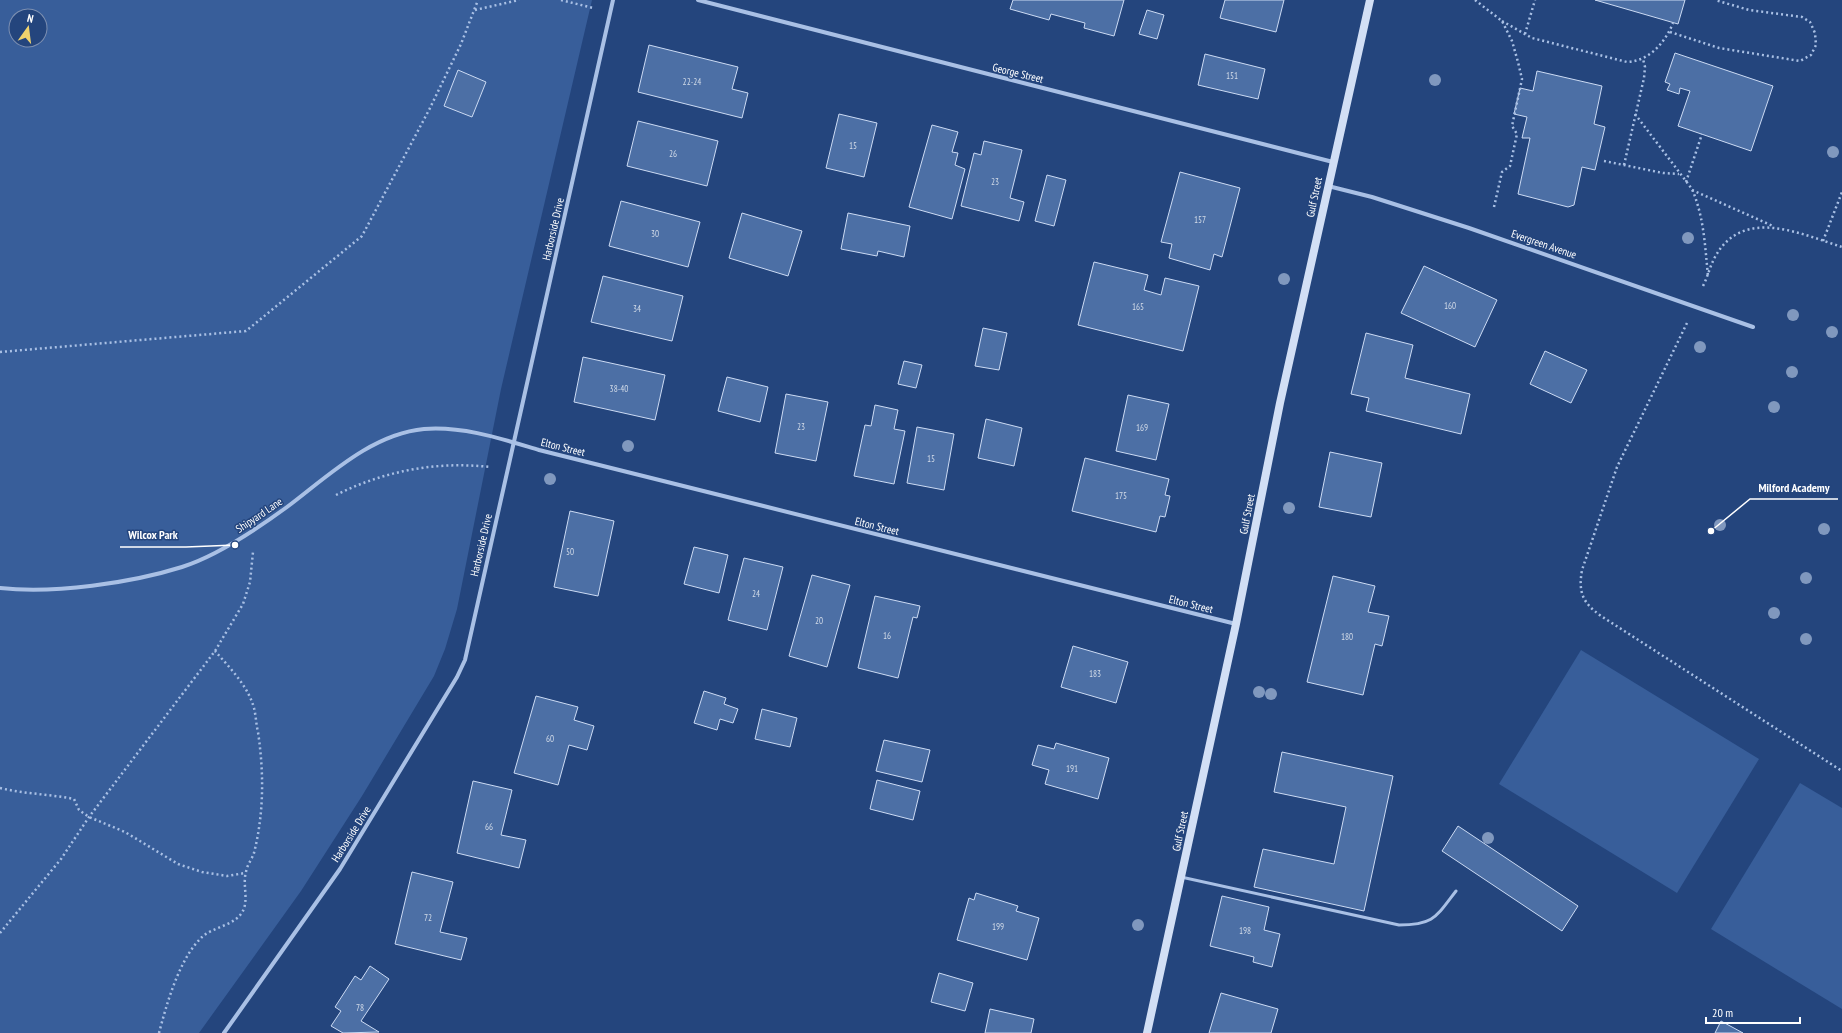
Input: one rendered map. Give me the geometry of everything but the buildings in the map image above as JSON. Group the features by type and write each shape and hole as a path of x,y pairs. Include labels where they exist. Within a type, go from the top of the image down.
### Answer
{"main road":[{"name":"Gulf Street","path":"1147,1033 1236,624 1280,403 1370,0"}],"street":[{"name":"Harborside Drive","path":"224,1033 340,869 457,677 465,660 613,0"},
{"name":"George Street","path":"698,0 1333,162"},
{"name":"Evergreen Avenue","path":"1328,186 1372,196 1469,228 1753,327"},
{"name":"Shipyard Lane","path":"0,588 23,591 67,588 130,579 183,567 229,546 252,532 287,507 330,472 388,438 424,429 458,430 480,433 514,442"},
{"name":"Elton Street","path":"514,442 562,456 1236,624"}],"lane":[{"path":"1181,877 1399,925 1418,925 1431,920 1443,908 1456,891"}],"path":[{"path":"0,352 246,331 362,236 429,110 461,44 478,0"},
{"path":"475,10 519,0"},
{"path":"561,0 611,12"},
{"path":"1475,0 1502,21 1532,38 1627,62 1643,59 1660,45 1670,32 1673,23"},
{"path":"1525,34 1535,0"},
{"path":"1670,32 1720,48 1800,60 1811,55 1816,45 1815,33 1810,22 1802,17 1749,10 1715,0"},
{"path":"1494,207 1502,172 1510,166 1517,134 1512,126 1522,80 1512,41 1502,21"},
{"path":"1624,165 1644,78 1645,67 1643,59"},
{"path":"1635,114 1679,174 1692,189 1698,203 1703,224 1708,276"},
{"path":"1686,182 1702,134"},
{"path":"1604,161 1663,173 1679,174"},
{"path":"1692,189 1774,227 1842,247"},
{"path":"1823,241 1842,192"},
{"path":"1703,286 1715,257 1725,244 1738,234 1753,227 1774,227"},
{"path":"1685,327 1617,467 1582,570 1579,585 1588,607 1600,616 1842,771"},
{"path":"332,497 359,483 420,467 453,465 508,469"},
{"path":"0,933 61,859 89,817 215,651 232,625 243,604 250,582 254,555 252,532"},
{"path":"159,1033 165,1008 187,956 203,936 235,920 242,913 245,901 245,873 253,855 260,824 263,783 260,747 254,707 238,676 215,651"},
{"path":"0,788 30,794 53,795 74,799 79,810 89,817 125,832 178,864 202,872 227,876 245,873"}],"shaded area":[{"path":"0,0 592,0 501,389 457,609 445,649 434,676 362,796 301,891 199,1033 0,1033"},
{"path":"1581,650 1759,759 1677,893 1499,784"},
{"path":"1800,783 1842,808 1842,1009 1711,929"}],"place":[{"name":"Milford Academy","path":"1711,531"},
{"name":"Wilcox Park","path":"235,545"}]}
